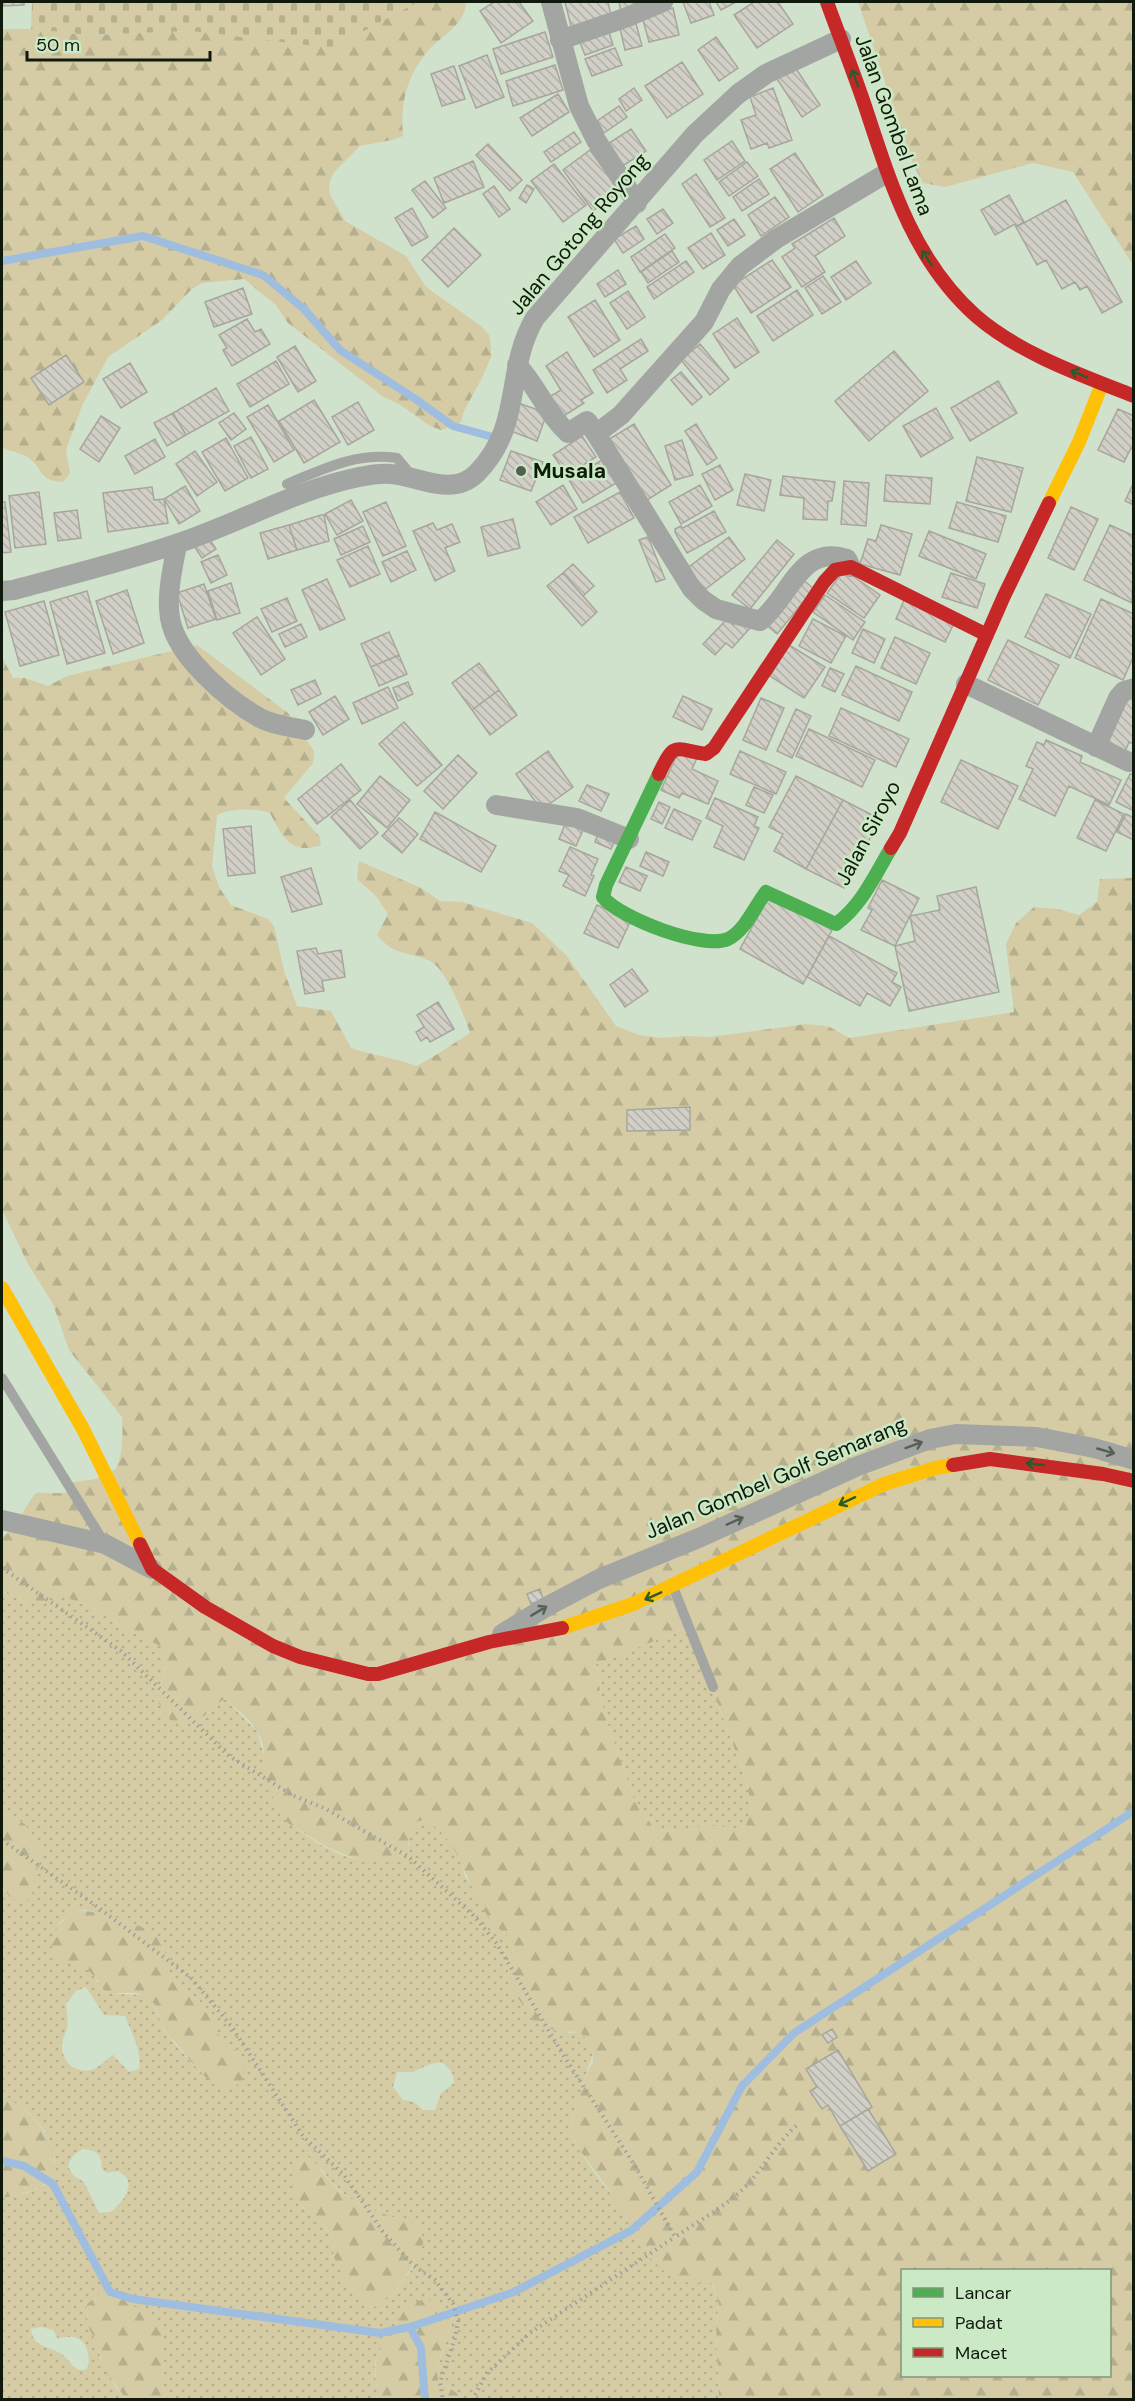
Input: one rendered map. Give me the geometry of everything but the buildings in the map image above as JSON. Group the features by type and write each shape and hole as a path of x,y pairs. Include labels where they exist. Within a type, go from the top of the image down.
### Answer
{"main road":[{"name":"Jalan Gombel Lama","path":"827,2 866,109 885,174 920,248 936,273 977,316 1044,359 1134,396"},
{"name":"Jalan Siroyo","path":"629,839 604,891 606,902 678,936 705,942 726,941 735,934 766,892 836,924 847,916 865,893 900,833 1004,596 1079,442 1102,384"},
{"path":"629,839 633,825 667,757 676,748 683,746 702,754 714,748 829,575 841,568 851,567 987,635"},
{"name":"Jalan Gombel Golf Semarang","path":"2,1288 13,1316 83,1429 152,1569 205,1607 273,1646 300,1657 368,1674 378,1674 489,1642 559,1629 633,1604 884,1484 935,1468 990,1459 1103,1474 1134,1481"}],"street":[{"path":"551,2 579,106 586,122 637,203"},
{"path":"560,40 625,18 663,2"},
{"name":"Jalan Gotong Royong","path":"2,591 14,590 177,544 284,501 346,480 390,474 447,486 476,474 502,438 508,419 517,365 526,334 536,318 695,134 738,94 766,74 841,39"},
{"path":"596,434 621,415 704,322 721,289 740,266 776,239 885,174"},
{"path":"517,365 531,380 560,425 568,433 587,421 692,589 716,609 760,621 811,561 828,555 847,559 851,567"},
{"path":"177,544 170,590 170,617 175,638 185,654 193,664 233,699 262,719 305,730"},
{"path":"966,684 1129,762"},
{"path":"1096,747 1118,698 1124,691 1134,688"},
{"path":"496,805 577,818 629,839"},
{"name":"Jalan Gombel Golf Semarang","path":"489,1642 546,1607 598,1580 701,1537 858,1466 930,1439 956,1434 1036,1437 1094,1448 1134,1460"},
{"path":"990,1435 990,1459"},
{"name":"Jalan Gombel Golf Semarang","path":"2,1520 105,1544 152,1569"},
{"path":"701,1537 716,1566"}],"lane":[{"path":"287,484 340,462 387,457 397,458 407,470 408,478"},
{"path":"2,1378 105,1544"},
{"path":"673,1586 714,1687"}],"path":[{"path":"2,1568 121,1651 229,1756 292,1795 324,1808 409,1857 475,1917 497,1944 562,2053 635,2166 675,2237"},
{"path":"2,1840 95,1905 191,1978 232,2027 303,2136 344,2175 383,2232 414,2266 435,2280 453,2304 458,2321 455,2338 440,2382 443,2400"},
{"path":"472,2400 487,2373 530,2333 718,2208 749,2183 783,2137 796,2125"}],"green space":[{"path":"32,2 416,3 332,48 192,31 89,35 31,29"},
{"path":"416,2 466,2 465,10 457,24 427,52 409,81 404,102 403,136 360,146 334,172 329,184 330,195 345,221 406,256 426,287 481,326 489,335 491,357 464,411 461,422 441,430 430,426 402,406 382,396 288,323 276,305 244,279 202,283 192,289 162,320 108,357 82,406 66,450 70,473 63,482 50,480 26,456 2,448 2,29 31,29 89,35 192,31"},
{"path":"858,2 1133,2 1133,265 1073,172 1033,163 945,187 923,183 913,164"},
{"path":"197,645 288,713 314,751 313,763 284,798 320,837 321,845 311,848 295,846 284,836 270,813 244,810 217,815 212,866 219,887 231,905 268,919 274,926 284,971 297,1006 331,1011 351,1048 416,1066 470,1033 454,994 436,965 390,947 377,935 388,914 376,896 357,879 359,861 421,888 440,901 462,902 532,923 566,955 616,1026 639,1035 662,1038 710,1037 806,1024 828,1026 849,1038 1014,1012 1006,944 1016,923 1034,907 1057,909 1079,915 1097,902 1100,879 1133,878 1133,2399 719,2399 716,2326 719,2304 712,2283 689,2283 665,2272 649,2257 606,2186 578,2148 570,2128 587,2072 593,2062 592,2051 580,2032 556,2031 534,2021 508,1984 514,1943 493,1923 482,1907 448,1840 425,1820 414,1822 410,1840 404,1852 389,1860 377,1862 350,1857 324,1845 283,1818 269,1786 258,1732 247,1718 225,1699 204,1716 189,1722 175,1721 165,1714 158,1694 164,1672 164,1648 122,1627 92,1607 70,1599 63,1591 41,1603 28,1603 2,1591 2,1537 17,1523 31,1499 36,1493 68,1492 74,1482 96,1479 116,1469 122,1443 122,1417 69,1350 53,1304 28,1264 2,1210 2,657 13,678 25,678 48,686 67,676","holes":["690,1627 742,1769 751,1802 750,1814 745,1827 733,1829 709,1824 684,1831 655,1830 633,1797 603,1710 596,1664"]},
{"path":"2,1591 28,1603 41,1603 63,1591 70,1599 92,1607 122,1627 165,1648 164,1672 158,1694 208,1714 214,1704 225,1699 257,1731 282,1817 319,1844 344,1856 378,1860 409,1845 414,1822 425,1820 435,1825 451,1842 462,1863 465,1876 514,1943 508,1973 568,2033 580,2032 590,2044 592,2058 571,2126 577,2146 604,2186 689,2283 711,2282 719,2304 716,2326 719,2399 462,2399 438,2380 437,2369 451,2324 400,2317 376,2360 377,2399 166,2399 163,2381 164,2357 102,2292 87,2304 88,2326 99,2346 100,2358 115,2386 126,2399 2,2399 2,2198 27,2193 47,2184 55,2162 45,2131 30,2114 2,2094 2,1887 3,1891 35,1872 42,1863 25,1824 5,1812 2,1807","holes":["75,1910 87,1910 98,1914 166,1966 169,1977 204,2005 219,2035 235,2050 194,2066 164,2031 153,2001 143,1995 118,1994 98,1983 92,1973 83,1967 59,1923","86,1987 104,2015 125,2016 138,2049 139,2069 129,2072 113,2055 94,2069 82,2070 72,2066 65,2058 62,2046 68,2024 66,2004 76,1991","439,2062 450,2070 454,2083 441,2093 435,2110 423,2110 414,2102 403,2100 393,2087 397,2072 413,2072","83,2149 95,2152 100,2157 102,2169 107,2173 118,2171 125,2175 129,2186 120,2203 111,2212 99,2213 84,2182 74,2176 68,2167 75,2154","321,2167 333,2184 352,2200 372,2210 415,2224 414,2266 393,2295 374,2307 363,2305 339,2267 330,2234 302,2207","41,2327 53,2330 58,2339 78,2338 87,2350 89,2360 87,2369 79,2370 73,2367 64,2356 39,2344 32,2335 31,2329"]},
{"path":"690,1627 742,1769 751,1802 750,1814 745,1827 733,1829 709,1824 684,1831 655,1830 633,1797 603,1710 596,1664"},
{"path":"2,1807 5,1812 25,1824 43,1851 42,1863 35,1872 32,1896 23,1903 11,1898 2,1887"},
{"path":"75,1910 108,1915 134,1924 146,1929 161,1941 166,1954 169,1977 204,2005 219,2035 235,2050 246,2071 239,2083 230,2088 221,2087 200,2072 166,2033 151,2000 135,1993 106,1993 88,1970 65,1962 55,1954 52,1947 54,1933 63,1920"},
{"path":"2,2094 25,2110 41,2128 51,2149 55,2177 30,2191 2,2198"},
{"path":"304,2154 317,2164 333,2185 350,2199 383,2214 415,2223 422,2233 423,2244 420,2255 393,2295 374,2307 363,2305 355,2294 334,2257 328,2230 306,2210 296,2196 293,2189 293,2173 300,2155"},
{"path":"102,2292 110,2292 156,2321 161,2331 166,2399 126,2399 103,2368 98,2346 88,2326 87,2304"},
{"path":"425,2299 436,2303 451,2324 437,2368 438,2380 462,2399 377,2399 376,2367 380,2351 408,2306"}],"waterway":[{"path":"2,261 143,236 263,275 304,309 340,350 453,426 489,436"},
{"path":"2,2161 24,2166 53,2184 110,2292 133,2299 380,2333 410,2327 514,2292 632,2230 697,2172 742,2086 794,2033 1134,1811"},
{"path":"410,2327 421,2348 425,2400"}],"traffic: fast":[{"path":"659,774 606,885 603,897 626,914 662,930 700,940 728,939 745,924 766,892 836,924 861,899 891,848"}],"traffic: slow":[{"path":"1049,503 1079,442 1102,384"},
{"path":"2,1288 83,1429 140,1544"},
{"path":"562,1628 633,1604 884,1484 935,1468 953,1465"}],"traffic: jam":[{"path":"827,2 895,193 907,220 936,271 954,294 976,316 1012,342 1052,362 1134,396"},
{"path":"891,848 900,833 1004,596 1049,503"},
{"path":"659,774 669,756 677,749 706,754 714,748 824,582 835,570 851,567 987,635"},
{"path":"953,1465 990,1459 1103,1474 1134,1481"},
{"path":"140,1544 152,1569 205,1607 273,1646 300,1657 368,1674 378,1674 489,1642 562,1628"}],"place":[{"name":"Musala","path":"521,471"}]}
